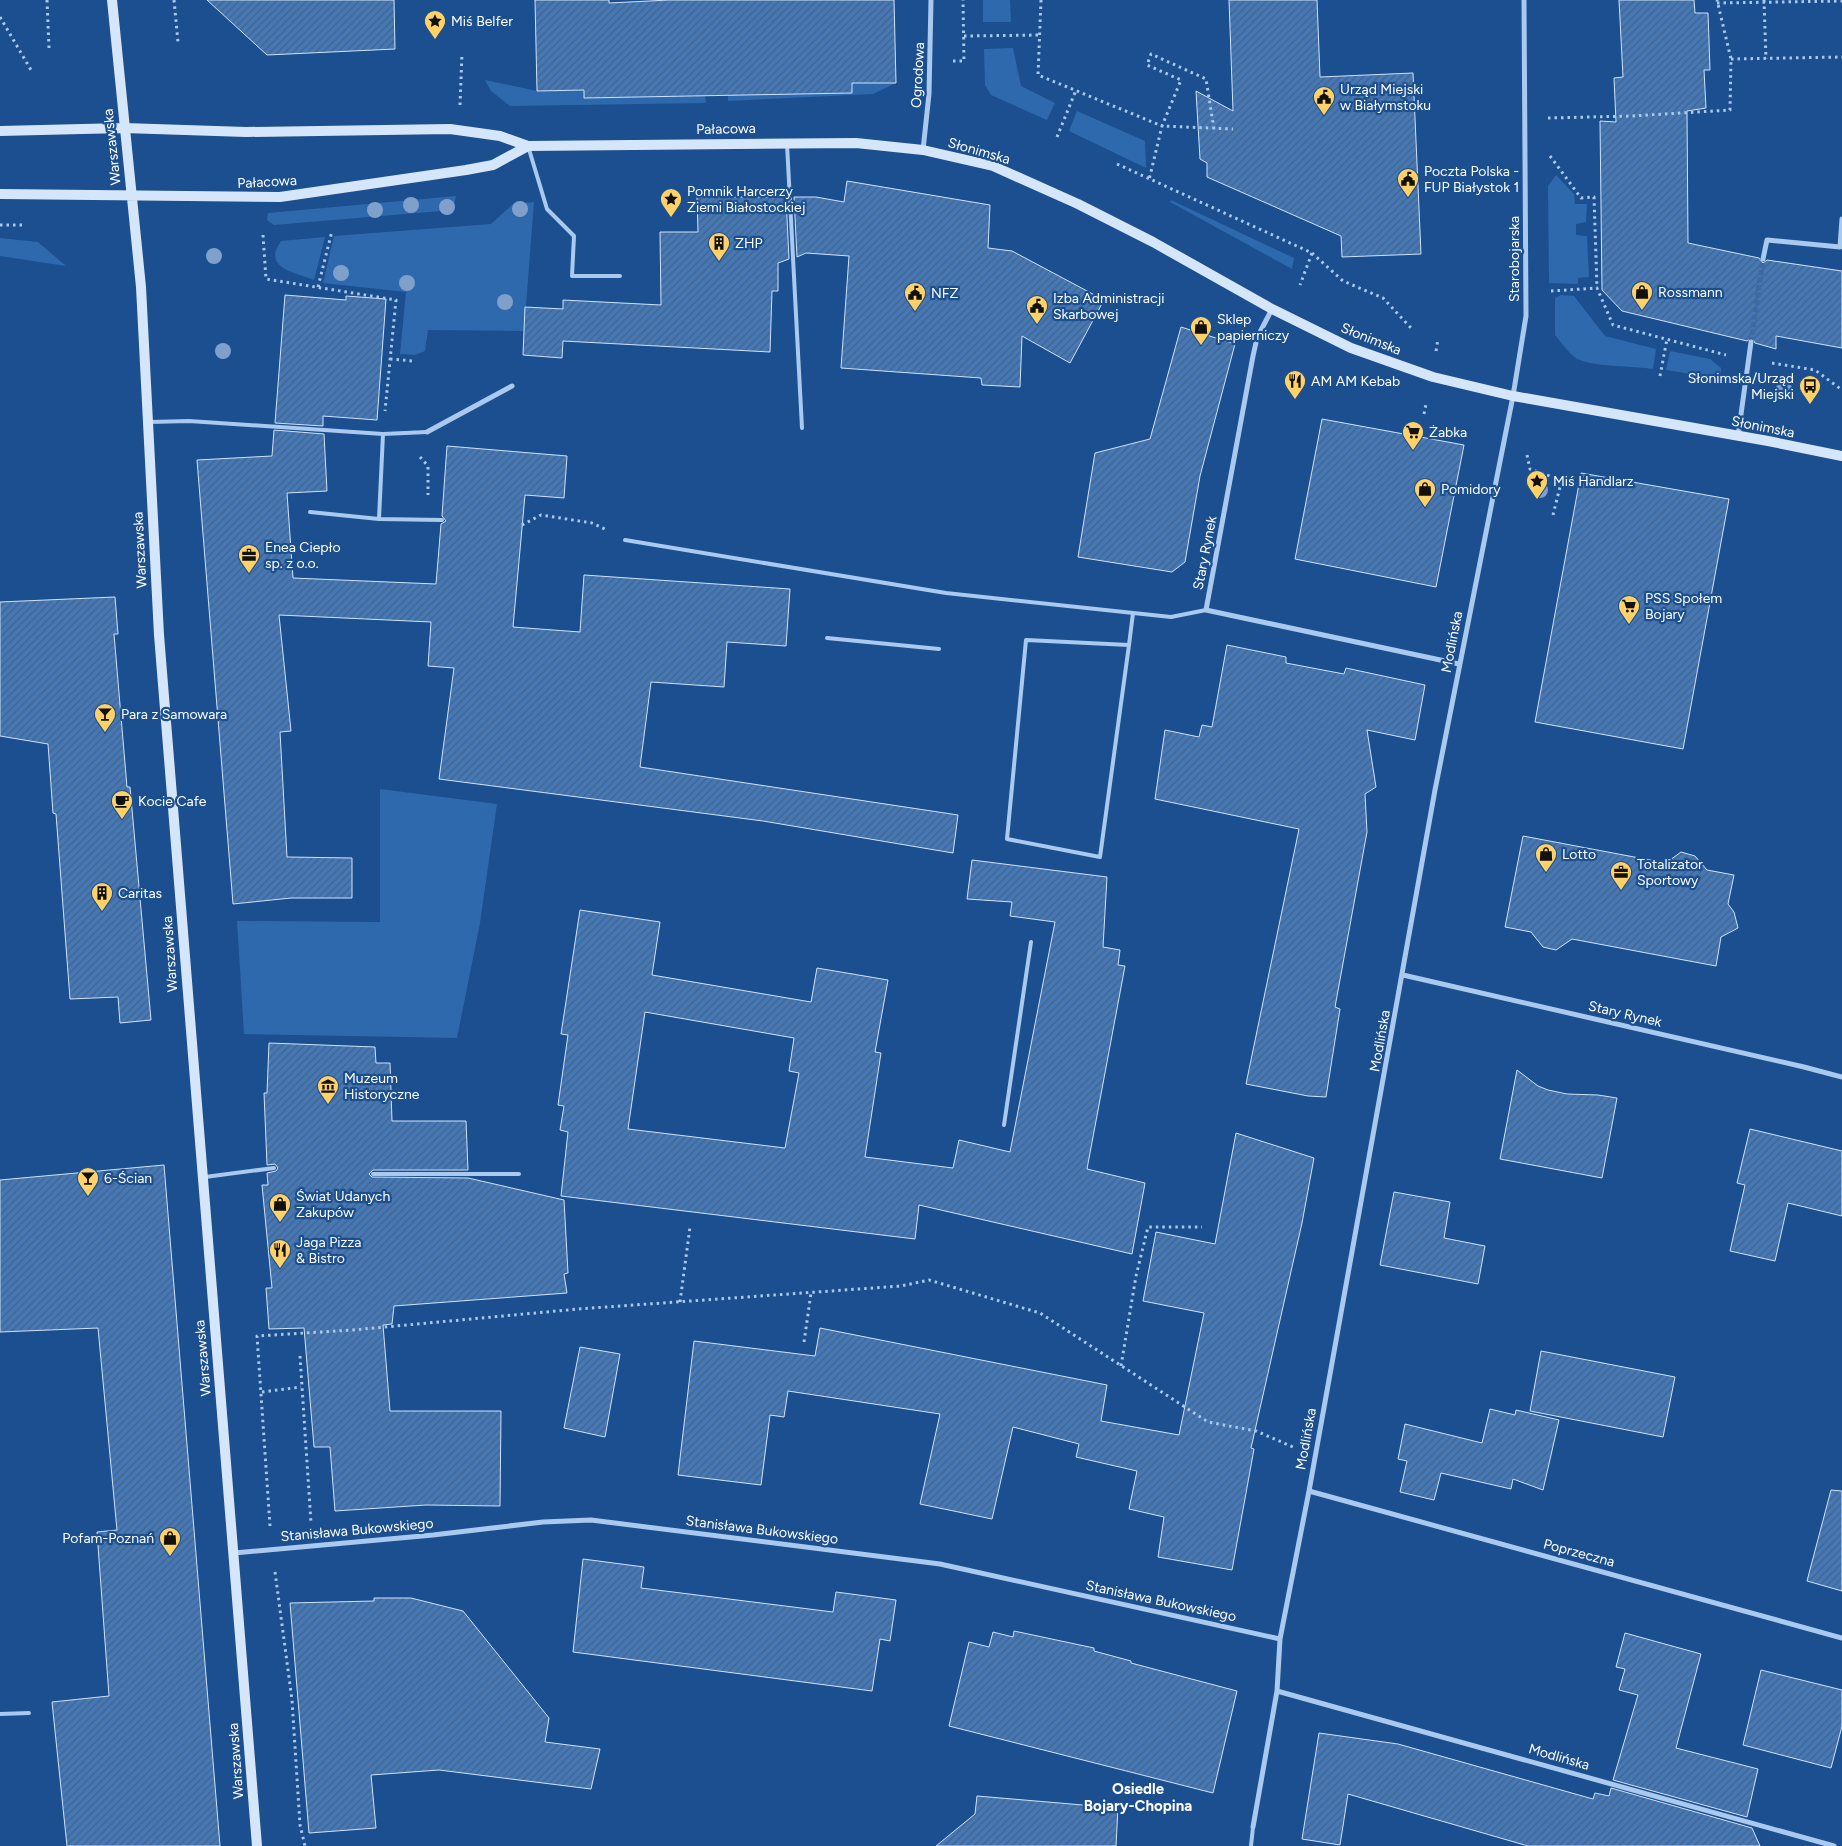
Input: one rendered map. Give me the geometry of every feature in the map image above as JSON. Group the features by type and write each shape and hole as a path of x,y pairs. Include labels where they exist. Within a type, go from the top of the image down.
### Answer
{"street":[{"name":"Warszawska","path":"112,0 140,287 159,635 257,1846"},
{"name":"Ogrodowa","path":"923,150 930,94 931,0"},
{"name":"Starobojarska","path":"1512,396 1526,316 1524,0"},
{"name":"Pałacowa","path":"0,130 124,128 246,132 450,129 500,136 528,146 787,142 856,143 923,150"},
{"name":"Pałacowa","path":"0,194 131,197 280,197 493,165 528,146"},
{"name":"Słonimska","path":"923,150 993,166 1070,200 1154,242 1272,309 1352,348 1433,377 1512,396 1842,456"},
{"path":"1763,259 1767,240 1840,247 1842,219"},
{"name":"Stary Rynek","path":"1272,309 1257,338 1253,356 1206,610 1459,664"},
{"path":"1738,436 1751,342"},
{"path":"427,432 512,386"},
{"name":"Modlińska","path":"1253,1827 1277,1691 1280,1639 1309,1491 1459,664 1512,396"},
{"name":"Stary Rynek","path":"1403,975 1804,1066 1842,1078"},
{"name":"Poprzeczna","path":"1309,1491 1842,1638"},
{"name":"Stanisława Bukowskiego","path":"234,1553 559,1520 608,1522 940,1564 1280,1639"},
{"name":"Modlińska","path":"1277,1691 1318,1700 1834,1846"}],"lane":[{"path":"787,142 802,428"},
{"path":"528,146 547,209 574,236 572,276 620,276"},
{"path":"147,422 189,421 383,434 427,432"},
{"path":"379,519 383,434"},
{"path":"310,512 379,519 442,520"},
{"path":"625,540 946,593 1171,617 1206,610"},
{"path":"1129,646 1026,640 1007,838 1100,857 1129,646 1133,613"},
{"path":"827,638 939,649"},
{"path":"1004,1125 1031,942"},
{"path":"203,1178 274,1168"},
{"path":"373,1174 519,1174"},
{"path":"0,1714 29,1713"},
{"path":"1251,1846 1253,1827"}],"path":[{"path":"47,0 49,48"},
{"path":"174,0 178,42"},
{"path":"1041,0 1038,75 1162,126 1233,129"},
{"path":"1525,103 1548,118 1632,116 1730,110 1731,59 1717,1 1842,1"},
{"path":"1764,2 1766,59"},
{"path":"0,17 31,70"},
{"path":"964,36 1041,36"},
{"path":"460,113 462,53"},
{"path":"1149,180 1162,126 1181,80 1147,65 1151,54 1206,79 1214,128"},
{"path":"1731,59 1842,57"},
{"path":"1057,137 1076,90"},
{"path":"1545,150 1581,198 1594,197 1598,288 1613,325 1749,360 1815,370 1842,390"},
{"path":"1117,164 1312,253 1342,281 1383,298 1411,328"},
{"path":"0,224 26,224"},
{"path":"318,288 332,231"},
{"path":"263,235 266,279 396,300 383,434"},
{"path":"1300,285 1312,253"},
{"path":"1545,291 1598,288"},
{"path":"1660,376 1667,340"},
{"path":"390,359 413,362"},
{"path":"382,452 418,456 428,466 429,486 426,519"},
{"path":"1530,469 1578,486"},
{"path":"1553,515 1562,479"},
{"path":"522,525 541,515 550,516 592,523 625,540"},
{"path":"1121,1366 1136,1276 1148,1228 1202,1226"},
{"path":"680,1302 690,1227"},
{"path":"305,1846 300,1824 292,1700 272,1549 257,1336 353,1330 578,1309 901,1286 929,1280 1040,1313 1208,1422 1256,1431 1314,1456"},
{"path":"804,1342 811,1293"},
{"path":"300,1356 312,1546"},
{"path":"262,1392 301,1388"}],"shaded area":[{"path":"983,0 1010,0 1011,22 983,22"},
{"path":"1013,48 1021,86 1055,103 1047,120 991,95 985,85 984,49"},
{"path":"485,80 537,91 584,90 584,98 705,96 706,103 510,106 491,91"},
{"path":"852,83 896,83 873,94 728,101 728,95 852,93"},
{"path":"1077,111 1145,141 1146,168 1069,131"},
{"path":"1556,175 1574,194 1575,204 1587,204 1586,222 1576,224 1576,235 1587,236 1589,277 1578,278 1578,284 1549,283 1548,186"},
{"path":"456,196 453,210 274,225 267,220 268,213"},
{"path":"1171,200 1294,258 1292,269 1170,202"},
{"path":"534,202 524,331 428,330 425,351 415,355 400,354 406,292 323,283 334,236 491,224 513,204"},
{"path":"325,237 314,280 283,268 275,257 276,250 281,241"},
{"path":"0,238 38,242 66,266 0,256"},
{"path":"1561,295 1574,296 1605,336 1656,349 1653,369 1591,363 1573,356 1555,335 1555,298"},
{"path":"1670,351 1710,359 1721,368 1721,379 1666,370"},
{"path":"380,789 497,804 480,923 457,1038 244,1034 237,921 380,922"}],"building":[{"path":"207,0 394,0 395,49 267,55"},
{"path":"535,0 609,0 609,3 669,0 894,0 896,83 852,83 852,93 584,98 584,90 537,91"},
{"name":"Urząd Miejski w Białymstoku","path":"1229,0 1317,0 1320,77 1413,73 1421,254 1342,257 1341,236 1207,177 1207,163 1200,159 1196,91 1233,111"},
{"path":"1619,0 1694,0 1695,13 1708,13 1710,70 1704,70 1706,108 1687,111 1688,243 1759,258 1763,263 1767,260 1842,271 1842,348 1776,336 1776,349 1755,343 1752,338 1747,341 1622,311 1602,290 1600,121 1616,122 1614,78 1623,77"},
{"name":"NFZ","path":"847,181 990,205 988,248 1012,251 1104,300 1070,363 1022,336 1020,387 982,385 981,378 841,368 849,256 806,253 797,257 794,197 816,197 844,202"},
{"path":"697,197 786,197 789,259 778,263 778,291 772,291 770,352 563,341 562,358 523,355 525,307 563,309 563,300 661,305 660,232 698,232"},
{"path":"285,295 346,300 346,296 386,299 377,420 323,416 323,426 275,423"},
{"path":"1181,327 1235,344 1200,476 1185,562 1172,572 1078,557 1095,453 1150,439"},
{"path":"1322,419 1464,445 1436,587 1295,559"},
{"path":"274,430 324,434 327,491 287,493 293,578 436,584 441,524 446,521 442,516 447,446 567,456 564,498 525,495 513,627 580,632 584,575 790,589 786,646 727,642 724,687 651,682 640,767 958,815 953,853 763,821 439,779 454,668 428,666 431,622 279,615 291,731 280,732 287,857 352,858 352,898 291,898 233,904 197,460 272,456"},
{"name":"PSS Społem Bojary","path":"1581,473 1729,499 1683,749 1535,722"},
{"path":"115,597 118,634 114,634 127,787 130,787 151,1020 120,1023 118,997 70,999 56,814 53,813 48,744 0,736 0,602"},
{"path":"1227,645 1286,657 1286,663 1344,674 1346,668 1425,685 1415,740 1367,730 1376,787 1365,794 1367,832 1335,1007 1340,1009 1326,1097 1308,1096 1246,1084 1299,829 1155,799 1165,730 1199,737 1202,725 1212,727"},
{"name":"Totalizator Sportowy","path":"1523,836 1666,863 1681,852 1695,856 1707,870 1734,875 1728,904 1734,912 1738,928 1721,937 1716,966 1572,939 1556,950 1543,947 1531,932 1505,927"},
{"path":"972,860 1107,877 1103,947 1120,950 1118,965 1125,966 1087,1169 1145,1183 1132,1254 919,1205 915,1239 561,1196 568,1132 560,1130 564,1106 558,1105 568,1035 561,1034 580,910 660,922 652,975 811,1002 817,968 888,980 875,1052 881,1053 865,1157 953,1168 959,1140 1010,1152 1055,922 1010,916 1012,902 967,899","holes":["645,1012 794,1038 789,1071 799,1073 785,1148 628,1129"]},
{"path":"269,1043 375,1047 376,1063 390,1063 392,1121 466,1121 468,1170 373,1170 369,1174 372,1177 468,1178 564,1200 568,1273 564,1274 567,1293 394,1306 392,1324 383,1325 390,1411 501,1411 500,1506 426,1505 335,1511 330,1447 314,1447 304,1328 269,1329 266,1288 272,1288 262,1185 268,1185 267,1173 276,1171 278,1168 275,1164 267,1165 264,1093 267,1093"},
{"path":"1517,1070 1538,1086 1548,1090 1567,1094 1617,1098 1602,1178 1500,1159"},
{"path":"1750,1129 1842,1151 1842,1216 1788,1203 1775,1261 1730,1251 1745,1185 1737,1183"},
{"path":"1236,1133 1314,1158 1302,1223 1251,1448 1254,1449 1232,1570 1158,1557 1164,1517 1129,1509 1137,1471 1076,1457 1079,1444 1013,1427 992,1519 920,1504 940,1414 788,1391 784,1417 770,1415 761,1485 678,1475 694,1341 815,1356 820,1328 1107,1385 1101,1421 1179,1435 1204,1313 1143,1301 1156,1232 1215,1244"},
{"path":"164,1165 220,1846 67,1846 52,1702 109,1696 97,1532 117,1530 98,1328 0,1332 0,1180"},
{"path":"1394,1192 1450,1202 1444,1238 1485,1246 1478,1284 1380,1265"},
{"path":"580,1347 620,1354 605,1437 564,1428"},
{"path":"1541,1351 1675,1377 1663,1437 1530,1411"},
{"path":"1490,1409 1515,1415 1516,1410 1559,1420 1543,1490 1513,1479 1511,1489 1441,1473 1434,1500 1400,1492 1407,1461 1398,1459 1405,1424 1482,1443"},
{"path":"1831,1490 1842,1491 1842,1591 1807,1581"},
{"path":"583,1559 644,1567 641,1588 833,1612 836,1592 896,1600 890,1641 880,1639 872,1691 573,1652"},
{"path":"374,1598 411,1598 463,1611 549,1718 545,1742 600,1749 591,1789 439,1770 371,1775 376,1828 309,1833 290,1603 374,1601"},
{"path":"1014,1631 1094,1648 1094,1651 1131,1661 1131,1663 1237,1691 1213,1793 949,1726 969,1642 989,1647 993,1632 1013,1637"},
{"path":"1625,1633 1701,1654 1676,1748 1758,1769 1747,1817 1613,1780 1638,1695 1619,1690 1625,1669 1616,1667"},
{"path":"1761,1670 1842,1690 1842,1726 1831,1768 1743,1745"},
{"path":"1319,1733 1398,1744 1593,1799 1595,1793 1609,1796 1611,1788 1752,1828 1760,1846 1528,1846 1348,1794 1340,1845 1302,1839"},
{"path":"977,1796 1118,1808 1116,1846 936,1846 975,1814"}],"tunnel":[{"path":"1751,342 1763,259"}],"place":[{"name":"Miś Belfer","path":"435,40"},
{"name":"Urząd Miejski w Białymstoku","path":"1324,116"},
{"name":"Poczta Polska - FUP Białystok 1","path":"1408,198"},
{"name":"Pomnik Harcerzy Ziemi Białostockiej","path":"671,218"},
{"name":"ZHP","path":"719,262"},
{"name":"Rossmann","path":"1642,311"},
{"name":"NFZ","path":"915,312"},
{"name":"Izba Administracji Skarbowej","path":"1037,325"},
{"name":"Sklep papierniczy","path":"1201,346"},
{"name":"AM AM Kebab","path":"1295,400"},
{"name":"Słonimska/Urząd Miejski","path":"1810,405"},
{"name":"Żabka","path":"1413,451"},
{"name":"Miś Handlarz","path":"1537,500"},
{"name":"Pomidory","path":"1425,508"},
{"name":"Enea Ciepło sp. z o.o.","path":"249,574"},
{"name":"PSS Społem Bojary","path":"1629,625"},
{"name":"Para z Samowara","path":"105,733"},
{"name":"Kocie Cafe","path":"122,820"},
{"name":"Lotto","path":"1546,873"},
{"name":"Totalizator Sportowy","path":"1621,891"},
{"name":"Caritas","path":"102,912"},
{"name":"Muzeum Historyczne","path":"328,1105"},
{"name":"6-Ścian","path":"88,1197"},
{"name":"Świat Udanych Zakupów","path":"280,1223"},
{"name":"Jaga Pizza & Bistro","path":"280,1269"},
{"name":"Pofam-Poznań","path":"170,1557"}],"district":[{"name":"Osiedle Bojary-Chopina","path":"1138,1798"}]}
